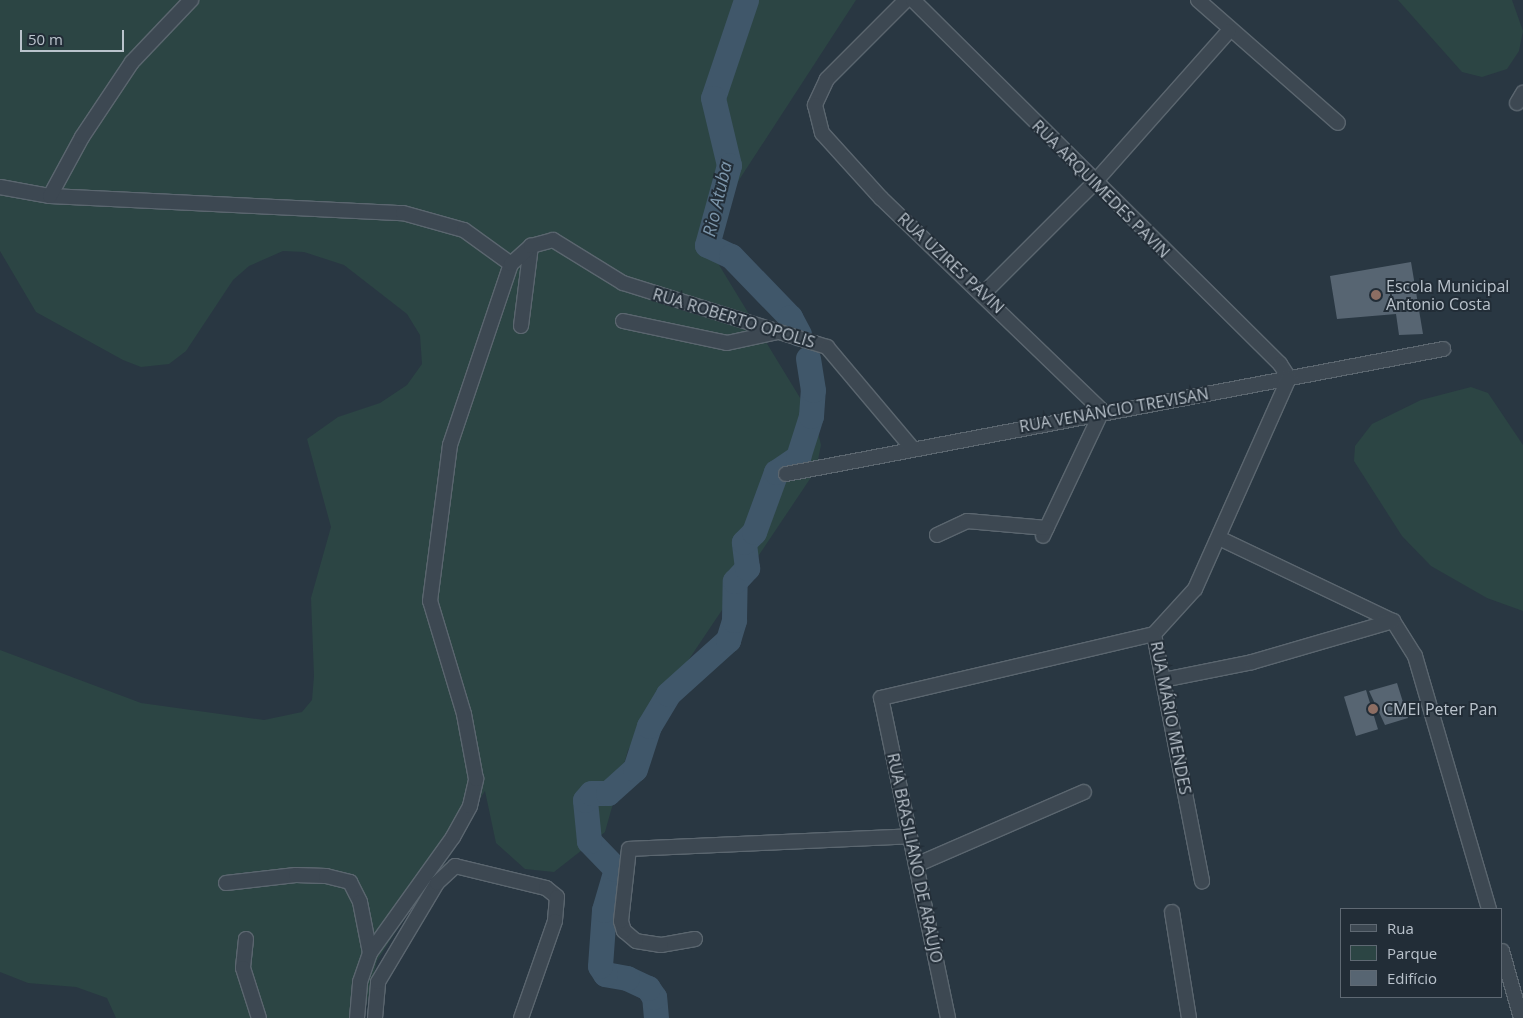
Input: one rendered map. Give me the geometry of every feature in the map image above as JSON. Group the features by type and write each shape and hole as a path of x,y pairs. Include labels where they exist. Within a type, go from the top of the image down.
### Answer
{"street":[{"path":"50,196 82,137 132,62 191,0"},
{"name":"RUA UZIRES PAVIN","path":"906,0 827,79 815,105 829,140 881,198 984,293 1102,411"},
{"name":"RUA ARQUIMEDES PAVIN","path":"913,0 1094,183 1280,364 1289,378"},
{"path":"1198,0 1229,31 1338,123"},
{"path":"984,293 1094,183 1229,31"},
{"path":"0,187 50,196 403,213 464,230 511,264"},
{"name":"RUA ROBERTO OPOLIS","path":"531,246 552,240 622,283 827,347 912,448"},
{"path":"357,1018 360,982 370,953 423,882 470,806 476,779 470,743 430,601 450,445 511,264 531,246"},
{"path":"521,326 531,246"},
{"path":"623,321 727,343 779,332"},
{"name":"RUA VENÂNCIO TREVISAN","path":"786,474 1102,411 1443,349"},
{"name":"RUA MÁRIO MENDES","path":"1202,881 1154,634 1195,589 1221,539 1289,378"},
{"path":"937,535 967,521 1045,532 1102,411"},
{"path":"1221,539 1393,621 1415,656 1490,908"},
{"path":"1163,680 1252,662 1393,621"},
{"name":"RUA BRASILIANO DE ARAÚJO","path":"948,1018 882,698 1154,634"},
{"path":"916,865 1084,792"},
{"path":"695,939 661,945 636,941 624,931 621,921 628,849 910,836"},
{"path":"379,1017 378,982 437,883 455,866 546,888 557,897 555,921 520,1018"},
{"path":"226,883 296,875 350,882 360,902 370,953"},
{"path":"1172,912 1188,1018"},
{"path":"246,939 243,968 259,1018"},
{"path":"1503,955 1521,1018"}],"green space":[{"path":"0,0 856,0 702,237 816,424 821,445 816,470 628,750 605,832 554,872 525,869 496,843 485,791 377,961 363,1018 116,1018 107,998 76,987 28,983 0,972 0,650 141,703 264,720 302,712 312,700 314,676 311,598 331,527 307,439 338,417 380,403 407,385 422,364 420,335 407,314 344,265 304,252 283,251 249,266 233,280 186,351 169,364 141,367 123,360 36,312 0,251"},
{"path":"1398,0 1512,0 1523,31 1519,51 1507,69 1482,77 1462,72"},
{"path":"1471,387 1488,393 1523,445 1523,611 1487,598 1431,566 1402,536 1354,461 1355,446 1372,424 1421,400"}],"building":[{"name":"Escola Municipal Antonio Costa","path":"1411,262 1423,334 1399,335 1396,314 1337,319 1330,276"},
{"path":"1397,683 1408,718 1385,725 1369,691"},
{"path":"1366,690 1378,729 1356,736 1344,697"}],"waterway":[{"name":"Rio Atuba","path":"746,0 713,98 729,165 707,245 731,256 790,317 799,334"},
{"name":"Rio Atuba","path":"656,1018 654,997 648,988 627,978 605,974 600,966 604,910 616,869 589,841 585,800 591,793 608,793 635,769 649,726 668,694 728,640 734,620 735,581 747,568 744,542 754,532 776,472 798,457 811,416 813,390 808,358"}],"place":[{"name":"Escola Municipal Antonio Costa","path":"1376,295"},
{"name":"CMEI Peter Pan","path":"1373,709"}]}
